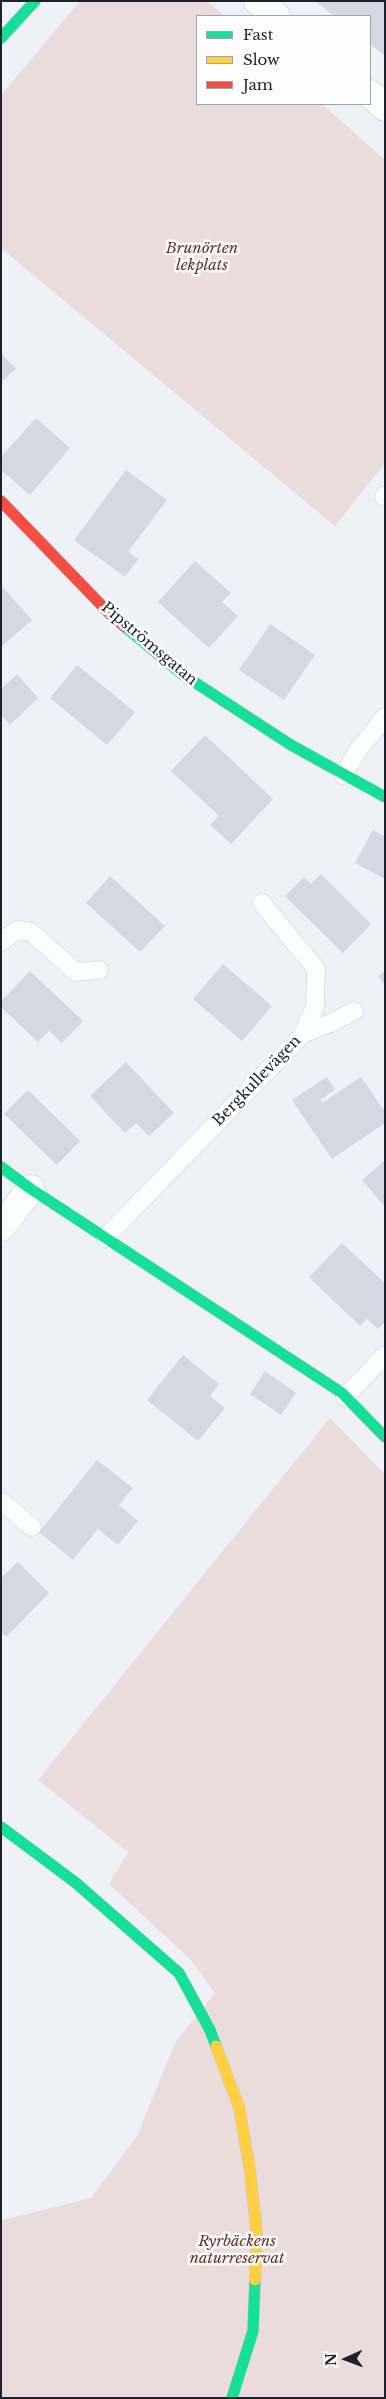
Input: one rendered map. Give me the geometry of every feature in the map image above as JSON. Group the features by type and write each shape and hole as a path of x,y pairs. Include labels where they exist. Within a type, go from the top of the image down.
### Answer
{"street":[{"path":"1,38 35,1"},
{"path":"258,1 275,15"},
{"path":"371,95 385,107"},
{"name":"Pipströmsgatan","path":"1,501 108,612 182,674 291,745 385,797"},
{"path":"1,1167 31,1189 345,1397 385,1437"},
{"path":"1,1227 31,1189"},
{"path":"1,1827 76,1884 179,1973 210,2030 239,2107 250,2170 257,2234 253,2331 232,2398"}],"lane":[{"path":"343,775 359,749 385,717"},
{"name":"Bergkullevägen","path":"105,1238 302,1034 315,1007 316,969 262,903"},
{"path":"1,942 16,930 31,932 76,972 99,970"},
{"path":"302,1034 333,1022 354,1011"},
{"path":"345,1397 385,1355"},
{"path":"1,1502 32,1527"}],"green space":[{"name":"Brunörten lekplats","path":"80,1 207,1 223,15 196,15 196,105 323,105 385,160 385,463 335,526 1,248 1,95"},
{"name":"Ryrbäckens naturreservat","path":"330,1418 385,1474 385,2398 1,2398 1,2222 91,2198 137,2136 176,2041 215,1993 191,1960 109,1884 128,1852 38,1780"}],"building":[{"path":"315,1 385,1 385,56 371,45 371,15 333,15"},
{"path":"1,353 16,369 1,382"},
{"path":"36,418 70,448 30,495 1,470 1,457"},
{"path":"126,470 167,500 128,552 138,559 125,577 74,540"},
{"path":"195,561 231,593 222,602 238,616 209,648 158,602"},
{"path":"1,585 32,620 1,647"},
{"path":"270,624 315,655 284,700 239,670"},
{"path":"77,665 135,712 107,745 50,698"},
{"path":"17,674 38,698 10,725 1,715 1,689"},
{"path":"205,735 273,799 231,844 210,825 219,816 171,771"},
{"path":"373,830 385,837 385,879 355,863"},
{"path":"321,874 371,924 343,953 285,896 304,877 311,884"},
{"path":"110,876 165,926 140,952 86,903"},
{"path":"223,964 272,1006 242,1041 193,999"},
{"path":"30,971 83,1021 62,1043 49,1031 38,1042 1,1007 1,1001"},
{"path":"385,971 385,985 378,976"},
{"path":"126,1062 174,1113 149,1136 136,1123 125,1133 90,1096"},
{"path":"327,1077 335,1090 320,1100 322,1103 361,1077 385,1112 385,1123 332,1159 292,1100"},
{"path":"28,1090 80,1141 57,1165 4,1114"},
{"path":"385,1160 385,1207 362,1180"},
{"path":"342,1243 385,1283 385,1322 378,1329 367,1319 360,1326 309,1277"},
{"path":"183,1355 219,1384 210,1396 225,1408 198,1441 147,1400"},
{"path":"265,1371 296,1393 281,1415 250,1394"},
{"path":"97,1460 133,1488 119,1505 138,1521 118,1545 98,1529 73,1560 39,1532"},
{"path":"18,1562 49,1593 6,1637 1,1632 1,1578"}],"traffic: fast":[{"path":"1,38 35,1"},
{"path":"124,626 182,674 291,745 385,797"},
{"path":"1,1167 31,1189 342,1393 385,1437"},
{"path":"1,1827 76,1883 179,1973 210,2030 216,2046"},
{"path":"232,2398 253,2331 255,2280"}],"traffic: slow":[{"path":"216,2046 239,2107 250,2170 257,2235 255,2280"}],"traffic: jam":[{"path":"1,501 108,612 124,626"}]}
